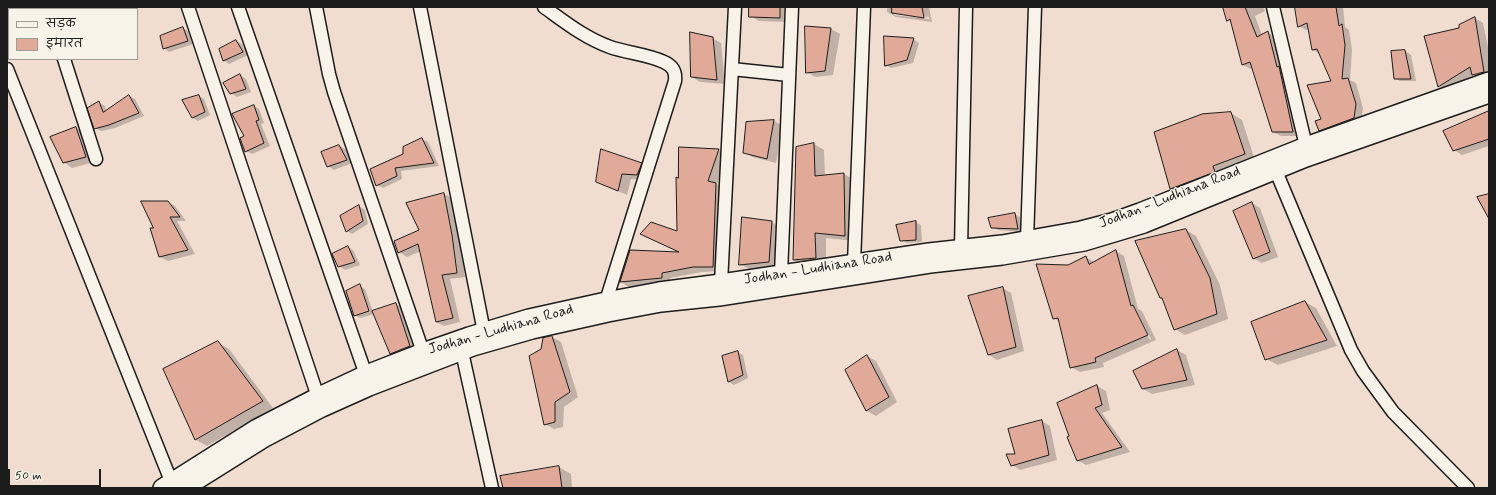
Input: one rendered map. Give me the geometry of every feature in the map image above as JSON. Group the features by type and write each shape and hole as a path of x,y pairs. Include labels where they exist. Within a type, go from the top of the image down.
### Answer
{"street":[{"path":"188,7 318,397"},
{"path":"238,7 366,375"},
{"path":"316,7 334,92 423,352"},
{"path":"420,7 484,332"},
{"path":"544,7 591,39 612,48 664,62 672,67 675,74 675,81 606,301"},
{"path":"721,284 735,7"},
{"path":"781,274 792,7"},
{"path":"854,263 864,7"},
{"path":"961,248 966,7"},
{"path":"1027,240 1035,7"},
{"path":"1273,7 1306,146"},
{"path":"64,60 96,159"},
{"path":"7,69 172,486"},
{"path":"732,69 789,75"},
{"name":"Jodhan - Ludhiana Road","path":"172,486 322,408 369,386 462,352 532,330 661,303 719,296 930,264 1002,256 1084,242 1144,224 1273,164 1306,146 1489,81"},
{"name":"Jodhan - Ludhiana Road","path":"172,486 257,428 318,397 366,375 423,352 529,318 659,291 721,284 961,248 1002,244 1081,230 1112,222 1273,164 1489,94"},
{"path":"1273,164 1352,350 1363,371 1393,412 1468,488"},
{"path":"462,352 492,488"}],"building":[{"path":"749,7 780,7 780,18 749,17"},
{"path":"892,7 922,7 924,18 892,13"},
{"path":"1223,7 1245,7 1257,37 1268,31 1277,67 1279,66 1293,132 1272,132 1250,62 1242,65 1230,19 1227,21"},
{"path":"1295,7 1336,7 1339,26 1342,24 1345,45 1342,79 1348,78 1356,104 1354,118 1319,131 1315,121 1321,119 1307,85 1331,81 1317,49 1312,50 1307,23 1298,27"},
{"path":"1475,17 1484,72 1472,75 1470,67 1438,87 1424,36 1459,28 1459,25"},
{"path":"805,26 831,28 825,71 806,73"},
{"path":"183,27 188,41 163,49 160,36"},
{"path":"690,32 713,37 717,80 691,77"},
{"path":"884,36 914,38 907,60 885,66"},
{"path":"236,40 243,52 223,61 219,49"},
{"path":"1405,50 1411,79 1394,79 1391,51"},
{"path":"240,74 246,89 230,94 223,83"},
{"path":"129,95 139,113 109,125 94,129 87,108 99,101 103,112"},
{"path":"199,95 205,112 192,118 182,100"},
{"path":"254,105 259,120 256,121 264,143 245,152 240,138 244,136 232,114"},
{"path":"1489,111 1489,139 1453,151 1443,131"},
{"path":"1231,112 1245,154 1213,166 1215,172 1170,189 1154,132 1202,114"},
{"path":"774,120 767,159 743,153 746,122"},
{"path":"76,127 86,157 63,163 50,137"},
{"path":"422,138 434,163 395,168 397,176 376,186 370,169 403,154 403,147"},
{"path":"814,143 815,176 844,173 845,236 815,233 816,258 793,260 796,147"},
{"path":"339,145 347,160 327,167 321,152"},
{"path":"679,147 719,149 708,181 716,183 713,267 693,267 662,273 662,278 620,282 630,250 679,252 640,234 651,222 677,231 676,177 678,178"},
{"path":"601,149 642,163 637,175 622,174 618,191 596,182"},
{"path":"444,193 457,273 442,275 453,318 436,322 418,244 398,253 394,241 419,230 406,203"},
{"path":"1489,194 1489,219 1477,197"},
{"path":"141,201 168,201 180,217 170,217 188,250 159,257 150,228 153,228"},
{"path":"1252,202 1270,252 1253,259 1233,211"},
{"path":"359,205 363,221 346,232 340,216"},
{"path":"1015,213 1018,229 991,228 988,218"},
{"path":"742,217 772,221 769,262 739,265"},
{"path":"916,221 916,240 900,241 896,225"},
{"path":"1186,229 1210,278 1217,314 1174,330 1162,298 1160,298 1135,241"},
{"path":"348,246 355,262 338,267 332,254"},
{"path":"1116,250 1131,306 1133,305 1148,335 1095,358 1096,362 1070,368 1058,318 1053,319 1036,264 1068,265 1086,256 1089,264"},
{"path":"360,284 369,311 354,316 346,291"},
{"path":"1003,287 1016,347 988,355 968,296"},
{"path":"1305,301 1327,340 1265,360 1251,322"},
{"path":"396,303 410,346 390,354 372,311"},
{"path":"552,336 570,392 555,402 555,422 544,425 529,356 541,349 543,338"},
{"path":"218,341 263,401 195,440 163,369"},
{"path":"1177,349 1187,380 1142,389 1133,371"},
{"path":"738,351 743,375 728,382 722,356"},
{"path":"867,355 889,397 866,411 845,370"},
{"path":"1097,385 1102,405 1095,408 1122,447 1077,461 1067,437 1069,436 1057,403"},
{"path":"1042,420 1049,455 1011,466 1006,454 1015,454 1008,429"},
{"path":"559,466 562,488 503,488 500,476"}]}
